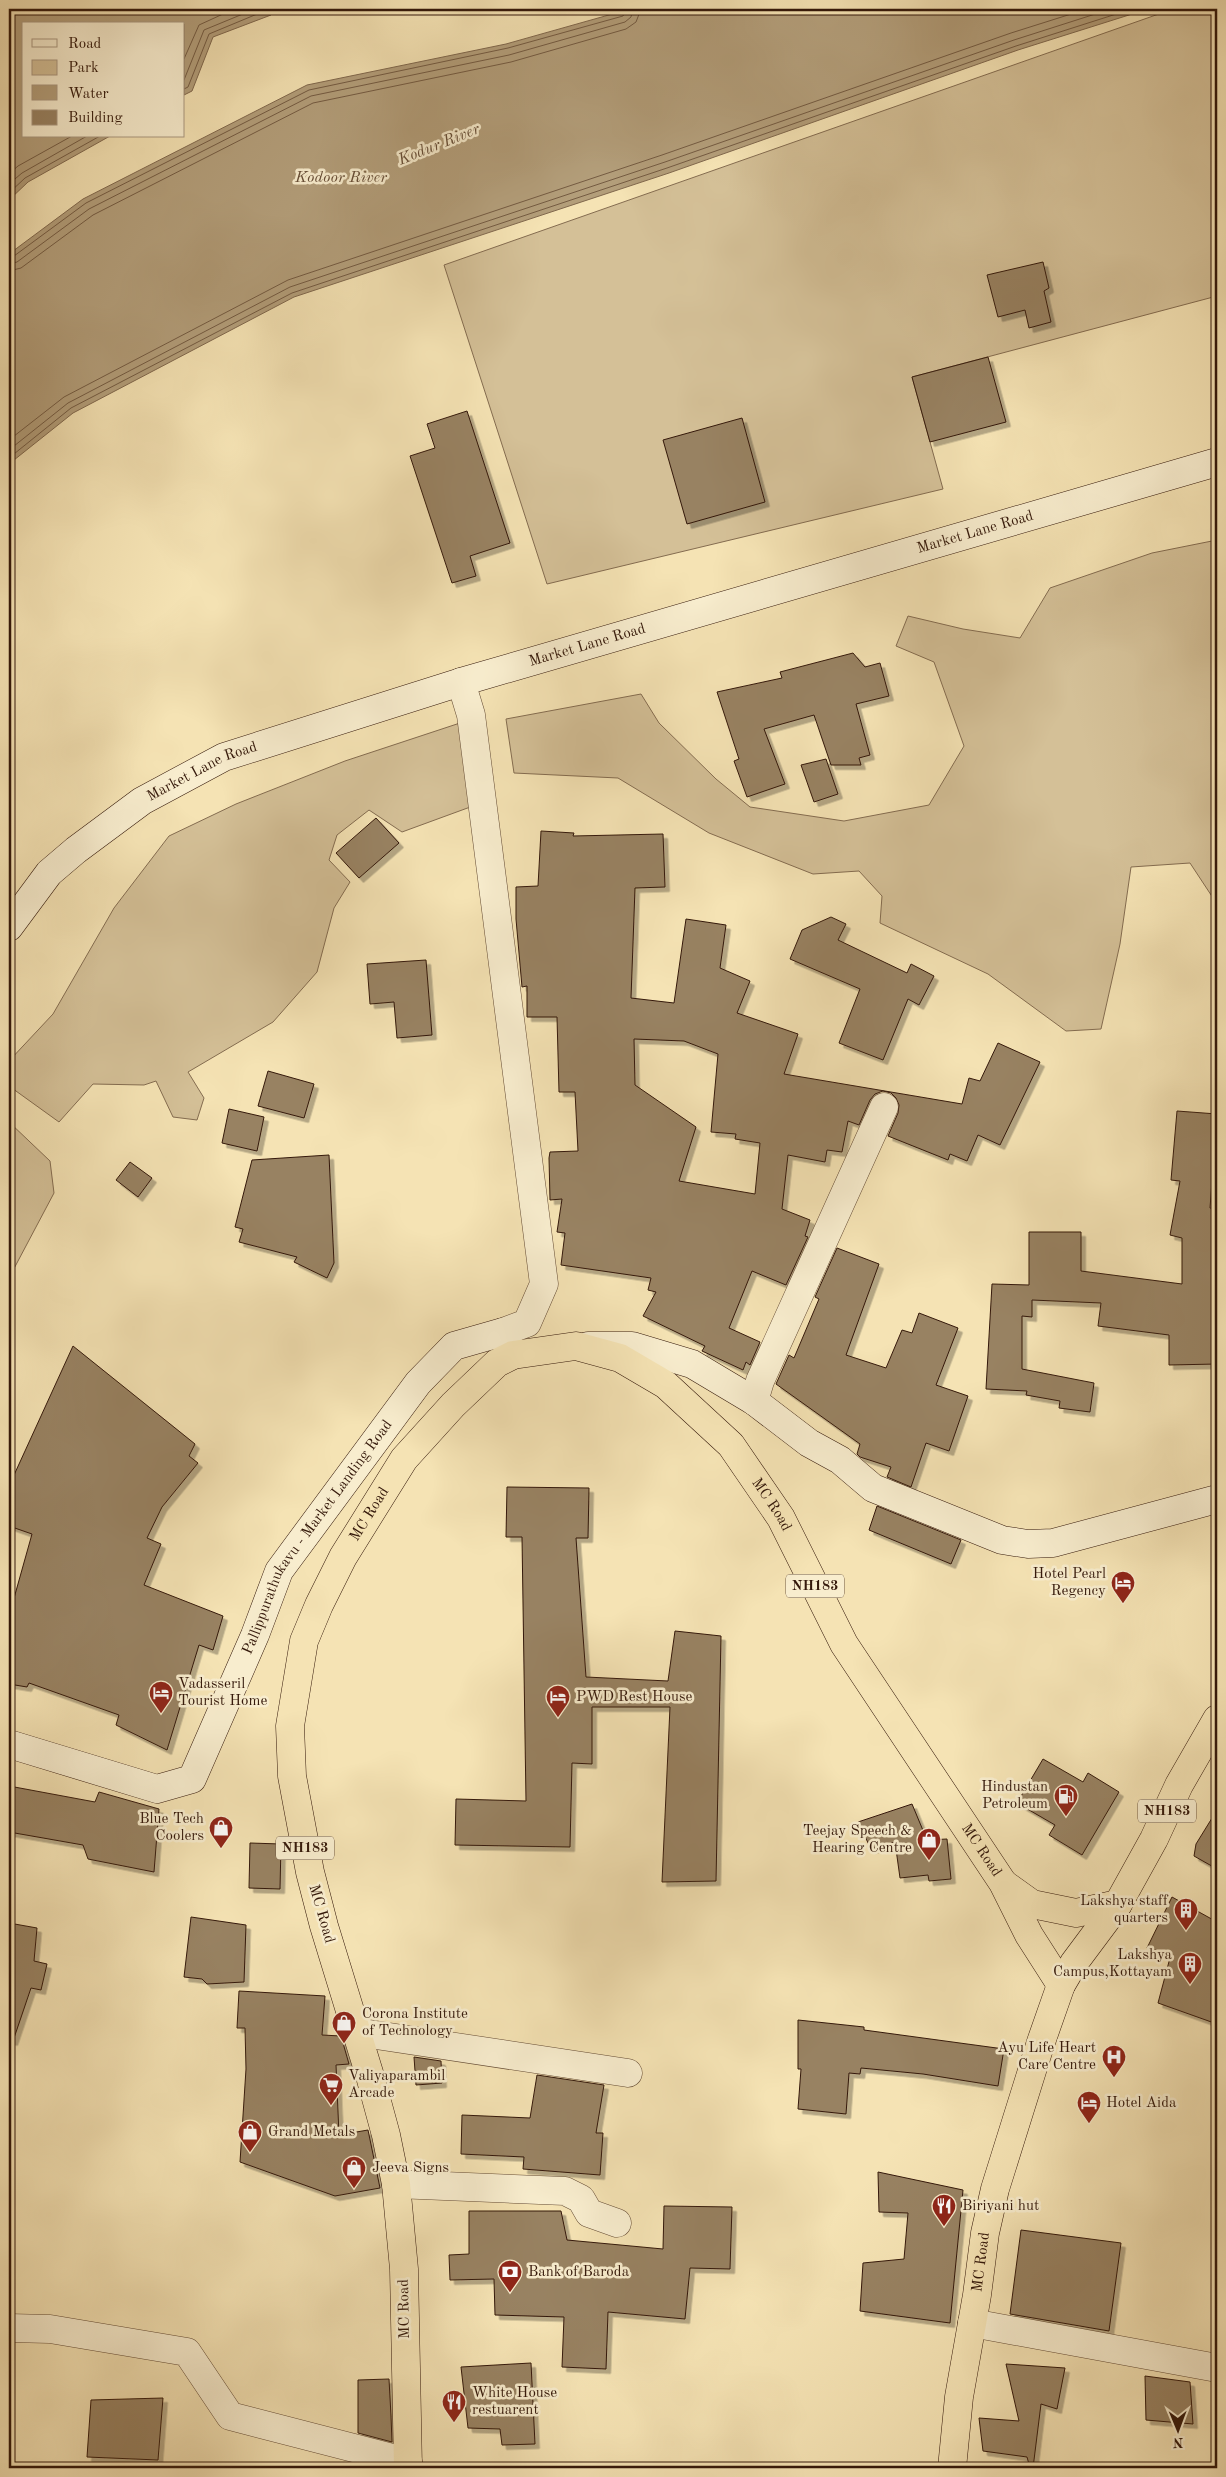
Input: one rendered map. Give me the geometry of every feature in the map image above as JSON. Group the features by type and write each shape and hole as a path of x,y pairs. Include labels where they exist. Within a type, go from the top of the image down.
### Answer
{"highway":[{"name":"MC Road","path":"408,2465 404,2268 396,2184 386,2135 312,1881 298,1818 292,1776 290,1726 304,1641 319,1605 343,1557 404,1458 453,1406 497,1364 508,1343 576,1346 620,1358 666,1386 731,1445 781,1518 844,1644 1003,1883"},
{"name":"MC Road","path":"952,2468 959,2397 985,2232 995,2189 1022,2096 1061,1985 1074,1963 1118,1904 1154,1839 1179,1785 1217,1719"},
{"name":"NH183","path":"1003,1883 1032,1904 1076,1913 1118,1904"},
{"path":"1003,1883 1029,1935 1061,1985"}],"street":[{"name":"Market Lane Road","path":"9,927 49,873 120,815 171,784 224,757 461,682 1217,462"},
{"path":"461,682 472,725 544,1284 527,1323 508,1343"},
{"path":"754,1401 760,1381 884,1107"},
{"name":"Pallippurathukavu - Market Landing Road","path":"9,1744 157,1789 192,1779 255,1636 279,1571 418,1383 454,1346 508,1343"},
{"path":"576,1346 632,1346 692,1364 754,1401 809,1443 840,1460 873,1488 1002,1540 1028,1544 1053,1542 1217,1499"},
{"path":"356,2032 628,2073"},
{"path":"396,2184 565,2191 581,2199 589,2213 617,2223"},
{"path":"972,2323 1217,2368"},
{"path":"9,2328 50,2329 187,2352 230,2416 408,2465"}],"green space":[{"path":"1173,9 1217,9 1217,296 912,377 943,489 547,584 444,265"},
{"path":"1217,540 1217,904 1190,863 1131,867 1120,944 1101,1029 1066,1031 988,974 880,923 882,896 859,871 813,874 709,833 618,778 514,773 506,719 641,694 659,723 716,779 750,807 844,821 929,805 964,746 934,662 896,646 908,616 963,629 1020,638 1050,588 1152,553"},
{"path":"460,723 473,806 402,832 369,810 337,835 329,860 350,882 334,908 317,972 273,1022 188,1072 204,1098 197,1120 173,1117 156,1081 144,1085 93,1084 59,1122 9,1086 9,1061 53,1014 114,908 169,836 236,804 345,761"},
{"path":"9,1122 50,1161 54,1193 9,1278"}],"water":[{"path":"9,9 268,9 271,15 213,37 192,91 185,94 185,22 22,22 22,138 106,138 28,182 9,200"},
{"name":"Kodoor River","path":"630,9 1148,9 1018,50 669,173 294,297 73,413 9,464 9,254 83,199 307,85 506,44"}],"building":[{"path":"1043,262 1049,288 1044,291 1051,322 1029,328 1025,310 998,317 987,275"},
{"path":"988,357 1006,422 930,442 912,377"},
{"path":"467,411 510,543 470,556 476,576 452,583 410,456 435,448 427,424"},
{"path":"742,418 765,502 687,524 663,440"},
{"path":"853,653 865,667 880,663 889,696 856,704 870,755 859,758 861,765 831,765 814,715 764,729 785,784 747,797 734,761 739,759 717,692 782,678 780,672"},
{"path":"826,759 838,794 814,802 801,765"},
{"path":"376,818 399,843 359,878 336,853"},
{"path":"541,831 574,833 573,836 663,834 665,887 635,888 631,998 674,1003 686,919 726,925 720,968 750,981 737,1013 798,1034 784,1074 962,1104 969,1078 980,1081 998,1043 1040,1062 1000,1145 978,1135 967,1161 950,1154 948,1160 888,1136 898,1113 899,1105 891,1093 883,1091 875,1094 870,1100 859,1125 848,1121 842,1152 827,1150 825,1162 788,1155 782,1209 810,1220 805,1236 808,1237 786,1285 752,1271 729,1328 760,1342 750,1365 746,1362 743,1370 702,1351 705,1346 643,1316 656,1292 648,1290 651,1278 561,1265 565,1233 557,1232 562,1199 550,1200 549,1158 550,1152 578,1151 575,1092 559,1092 557,1017 527,1017 527,986 522,987 516,919 516,887 538,886","holes":["634,1039 684,1041 718,1054 711,1132 736,1134 735,1139 760,1143 755,1194 679,1181 696,1127 635,1085"]},
{"path":"831,917 846,924 838,940 907,973 911,964 934,976 919,1005 908,999 883,1060 839,1043 860,989 790,959 802,930"},
{"path":"426,960 432,1035 397,1038 394,1002 370,1004 367,964"},
{"path":"268,1071 314,1084 304,1118 258,1106"},
{"path":"229,1109 264,1117 257,1151 222,1143"},
{"path":"1177,1111 1217,1114 1210,1208 1217,1209 1217,1364 1169,1365 1169,1335 1098,1326 1101,1303 1032,1300 1032,1317 1022,1316 1022,1369 1094,1383 1090,1412 1059,1408 1060,1401 1026,1395 1027,1391 986,1389 992,1284 1029,1285 1029,1232 1081,1232 1081,1271 1182,1284 1182,1238 1170,1235 1180,1181 1171,1180"},
{"path":"329,1155 334,1263 327,1278 294,1262 297,1257 239,1242 243,1229 235,1227 252,1160"},
{"path":"130,1162 152,1178 138,1197 116,1180"},
{"path":"837,1248 879,1264 846,1355 886,1368 902,1330 912,1333 919,1313 958,1328 936,1385 968,1396 949,1451 926,1443 911,1487 887,1477 891,1467 860,1457 857,1454 860,1444 776,1384 789,1355 794,1358 819,1299 815,1297"},
{"path":"73,1346 195,1444 189,1456 198,1463 162,1507 147,1538 161,1544 144,1585 223,1616 213,1650 199,1645 167,1750 116,1725 119,1715 29,1683 27,1687 9,1684 9,1616 32,1534 9,1526 9,1486"},
{"name":"PWD Rest House","path":"507,1487 589,1488 588,1538 576,1538 586,1677 668,1681 675,1631 721,1636 716,1881 662,1882 670,1707 592,1707 592,1764 572,1763 570,1847 455,1845 456,1799 526,1801 522,1537 506,1537"},
{"path":"877,1506 961,1540 951,1564 869,1530"},
{"path":"1043,1759 1083,1782 1088,1773 1119,1792 1082,1855 1049,1835 1055,1825 1017,1803"},
{"path":"9,1786 95,1802 99,1792 159,1809 154,1872 88,1859 83,1845 9,1832"},
{"path":"912,1804 927,1840 947,1839 951,1879 929,1881 928,1875 900,1878 895,1842 871,1849 858,1822"},
{"path":"1217,1810 1217,1869 1194,1856 1196,1844"},
{"path":"250,1843 281,1844 280,1889 249,1888"},
{"path":"1172,1897 1217,1922 1217,2024 1158,2003 1171,1954 1147,1948"},
{"path":"191,1917 246,1925 244,1982 207,1984 202,1979 184,1977"},
{"path":"9,1923 37,1928 34,1961 47,1964 41,1990 31,1988 13,2041 9,2040"},
{"path":"239,1991 325,1996 322,2035 341,2036 349,2064 336,2065 339,2135 368,2130 380,2188 335,2196 240,2162 246,2069 245,2028 237,2028"},
{"path":"798,2020 864,2027 864,2030 1004,2049 998,2086 923,2074 861,2068 860,2074 849,2073 846,2114 798,2109 801,2069 798,2069"},
{"path":"414,2057 441,2061 442,2083 416,2085"},
{"path":"537,2075 604,2085 596,2133 603,2133 600,2175 523,2169 524,2157 461,2154 462,2115 530,2118"},
{"path":"878,2172 963,2190 950,2323 860,2311 863,2263 904,2259 908,2213 879,2212"},
{"path":"664,2206 732,2207 730,2269 690,2268 685,2319 608,2312 606,2369 562,2367 564,2317 495,2315 494,2279 450,2280 449,2255 469,2254 469,2211 561,2211 567,2240 663,2249"},
{"path":"1021,2230 1121,2243 1109,2331 1010,2314"},
{"path":"531,2363 535,2444 502,2445 500,2429 468,2428 461,2367"},
{"path":"1006,2364 1065,2368 1057,2409 1041,2404 1033,2468 1030,2468 1027,2457 983,2451 979,2418 1019,2421"},
{"path":"1145,2376 1190,2382 1193,2424 1146,2420"},
{"path":"389,2379 392,2442 358,2433 358,2380"},
{"path":"163,2398 158,2460 87,2457 91,2400"}],"place":[{"name":"Hotel Pearl Regency","path":"1123,1604"},
{"name":"Vadasseril Tourist Home","path":"161,1714"},
{"name":"PWD Rest House","path":"558,1718"},
{"name":"Hindustan Petroleum","path":"1066,1817"},
{"name":"Blue Tech Coolers","path":"221,1849"},
{"name":"Teejay Speech & Hearing Centre","path":"929,1861"},
{"name":"Lakshya staff quarters","path":"1186,1931"},
{"name":"Lakshya Campus,Kottayam","path":"1190,1985"},
{"name":"Corona Institute of Technology","path":"344,2044"},
{"name":"Ayu Life Heart Care Centre","path":"1114,2078"},
{"name":"Valiyaparambil Arcade","path":"331,2106"},
{"name":"Hotel Aida","path":"1089,2124"},
{"name":"Grand Metals","path":"250,2153"},
{"name":"Jeeva Signs","path":"354,2189"},
{"name":"Biriyani hut","path":"944,2227"},
{"name":"Bank of Baroda","path":"510,2293"},
{"name":"White House restuarent","path":"454,2423"}],"water label":[{"name":"Kodur River","path":"439,145"}]}
